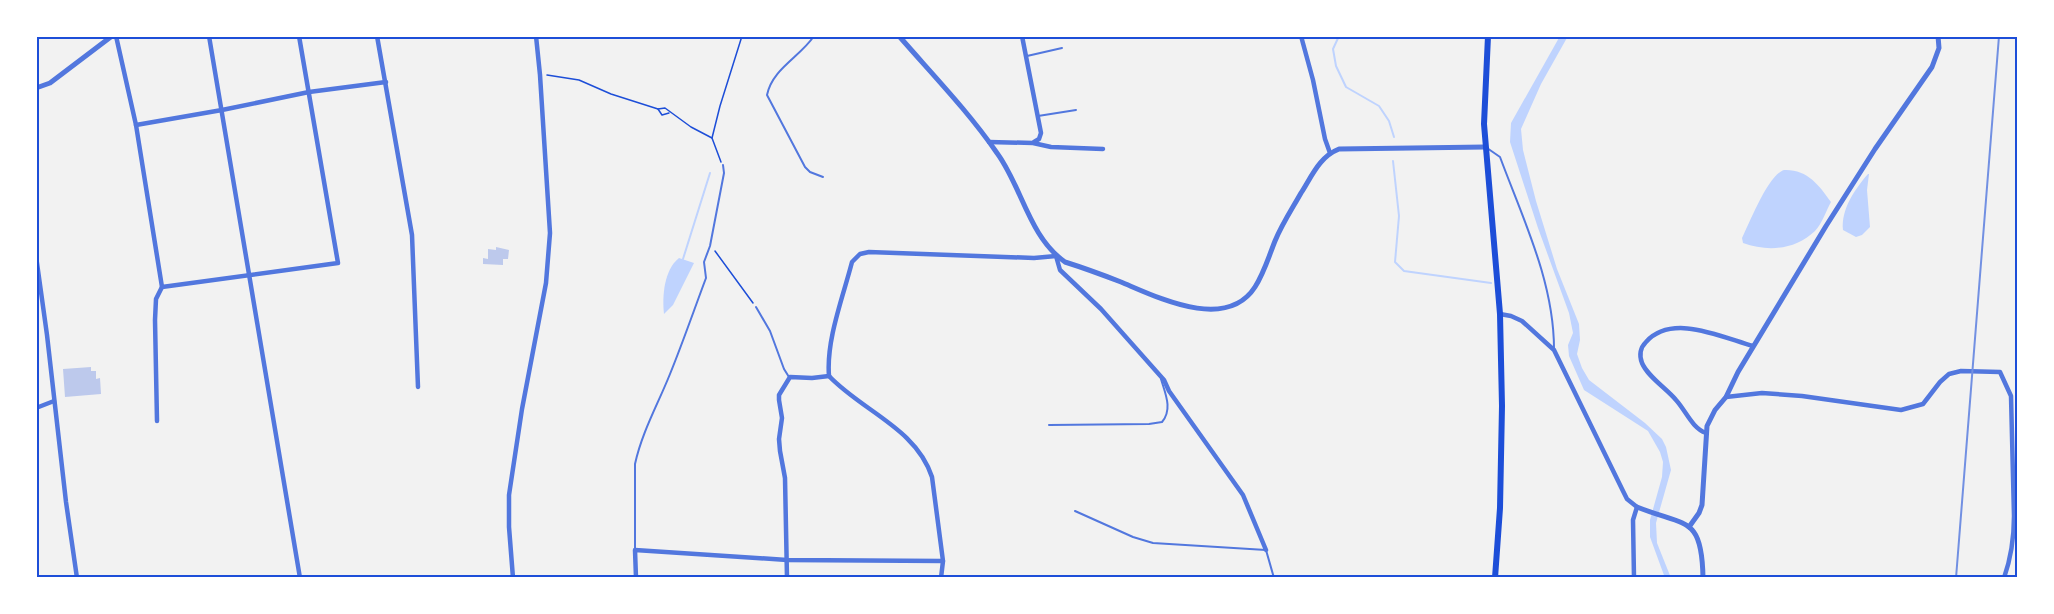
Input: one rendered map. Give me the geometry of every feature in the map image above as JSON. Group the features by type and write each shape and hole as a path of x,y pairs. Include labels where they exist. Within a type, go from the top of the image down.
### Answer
{"main road":[{"path":"1488,36 1484,124 1500,314 1502,406 1501,486 1495,578"}],"street":[{"path":"36,88 50,83 114,36 136,125 162,287 156,299 155,320 157,421"},
{"path":"209,36 300,578"},
{"path":"162,287 338,263 299,36"},
{"path":"377,36 412,235 418,387"},
{"path":"513,578 509,495 522,409 546,284 550,233 536,36"},
{"path":"899,36 1000,156 1038,231 1056,256 1060,270 1101,309 1164,380 1169,391 1243,495 1266,550"},
{"path":"1022,36 1041,133 1039,139 1033,143"},
{"path":"1301,36 1330,153"},
{"path":"1689,527 1702,505 1707,426 1715,410 1726,397 1754,346 1869,157 1932,67 1939,48 1938,36"},
{"path":"136,125 309,92 386,82"},
{"path":"989,142 1103,149"},
{"path":"941,578 943,561 932,477 928,466 918,449 899,431 842,389 829,376 828,363 833,335 852,262 860,254 869,252 1034,258 1056,256 1065,262 1165,300 1196,309 1215,309 1231,306 1246,298 1255,287 1289,213 1321,160 1330,153 1339,149 1485,147"},
{"path":"36,256 77,578"},
{"path":"1500,314 1522,321 1554,350 1627,499 1637,507 1689,527 1700,541 1703,553 1703,578"},
{"path":"1707,433 1699,430 1677,401 1643,365 1640,354 1643,344 1658,331 1677,326 1754,346"},
{"path":"1726,397 1762,393 1802,396 1901,410 1923,404 1949,374 1961,371 2000,372 2011,396 2014,529 2004,578"},
{"path":"787,578 785,478 779,439 782,418 780,395 790,377 829,376"},
{"path":"36,408 54,401"},
{"path":"1634,578 1633,520 1637,507"},
{"path":"636,578 635,550 787,560 943,561"}],"lane":[{"path":"814,36 806,48 775,75 767,95 805,167 810,172 823,177"},
{"path":"1026,56 1062,48"},
{"path":"1038,116 1076,110"},
{"path":"1485,147 1500,157 1542,269 1554,331 1554,350"},
{"path":"635,550 635,464 644,432 670,375 706,278 704,262 710,246 724,173 723,165"},
{"path":"756,307 770,331 784,369 790,377"},
{"path":"1048,425 1162,422 1168,410 1160,376"},
{"path":"1075,511 1132,537 1153,543 1266,550 1274,578"}],"path":[{"path":"723,165 712,138 742,36"},
{"path":"540,73 579,80 611,94 658,109 665,108 691,127 712,138"},
{"path":"658,109 662,115 670,113"},
{"path":"710,246 720,256 756,307"}],"water":[{"path":"1560,36 1568,36 1541,84 1521,129 1523,150 1557,269 1579,324 1580,340 1577,354 1582,368 1589,380 1645,423 1662,439 1666,447 1671,470 1656,523 1657,543 1671,578 1665,578 1650,537 1650,520 1662,477 1663,462 1660,452 1648,431 1584,390 1569,356 1568,345 1573,333 1569,313 1510,142 1511,123"},
{"path":"1784,170 1799,172 1812,179 1831,202 1822,221 1815,231 1790,246 1762,248 1743,243 1742,238 1766,189 1772,180"},
{"path":"1868,174 1870,227 1862,235 1856,237 1843,230 1844,214 1854,193"},
{"path":"679,258 694,263 673,305 664,314 663,299 667,276"}],"building":[{"path":"496,247 509,250 508,259 503,259 503,265 483,264 483,258 488,259 488,249 496,250"},
{"path":"91,367 91,371 96,371 96,379 100,378 101,394 65,397 63,369"}],"waterway":[{"path":"1339,36 1333,49 1336,66 1346,87 1379,106 1389,121 1394,137"},
{"path":"1393,161 1399,216 1395,262 1404,271 1491,283"},
{"path":"683,259 710,173"}],"railway":[{"path":"1956,578 1999,36"}]}
